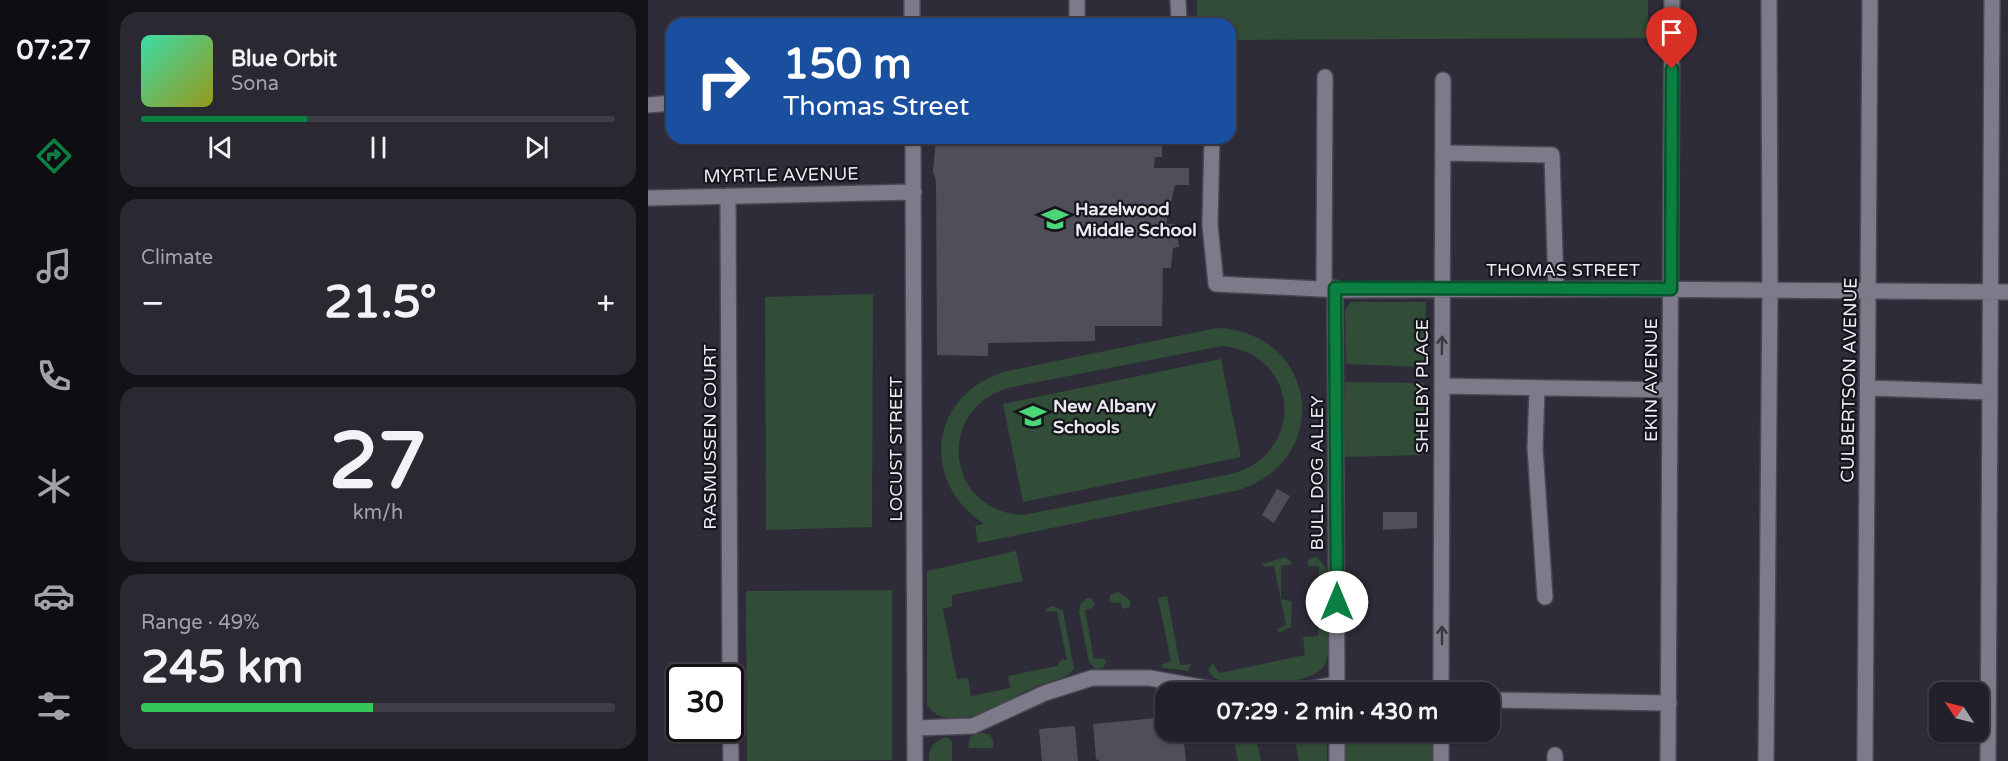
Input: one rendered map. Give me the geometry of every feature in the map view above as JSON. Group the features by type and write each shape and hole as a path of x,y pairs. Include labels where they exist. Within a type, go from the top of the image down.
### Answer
{"street":[{"path":"912,0 912,18"},
{"path":"1077,0 1077,18"},
{"path":"1178,0 1179,18"},
{"name":"EKIN AVENUE","path":"1668,761 1672,0"},
{"path":"1766,761 1770,290 1769,0"},
{"name":"CULBERTSON AVENUE","path":"1865,761 1870,292 1870,0"},
{"path":"1988,761 1992,0"},
{"name":"BULL DOG ALLEY","path":"1325,77 1337,682"},
{"name":"SHELBY PLACE","path":"1441,682 1443,80"},
{"path":"648,105 666,104"},
{"name":"LOCUST STREET","path":"914,144 915,761"},
{"name":"THOMAS STREET","path":"1212,144 1210,225 1216,284 1330,288 2008,292"},
{"path":"1443,153 1552,155 1556,289"},
{"name":"MYRTLE AVENUE","path":"648,198 914,192"},
{"name":"RASMUSSEN COURT","path":"728,196 730,664"},
{"path":"1442,386 1670,390"},
{"path":"1537,388 1535,448 1545,597"},
{"path":"1868,388 1990,392"},
{"path":"915,728 973,726 1045,693 1088,679 1172,682"},
{"path":"1500,700 1669,703"},
{"path":"731,742 731,761"},
{"path":"1337,742 1337,761"},
{"path":"1441,742 1441,761"}],"green space":[{"path":"1197,0 1648,0 1648,38 1236,40 1236,18 1197,18"},
{"path":"873,294 872,527 766,530 765,297"},
{"path":"1351,302 1426,302 1425,367 1346,364 1345,310"},
{"path":"1217,328 1251,335 1276,351 1293,373 1302,399 1300,426 1290,452 1269,474 1239,490 978,543 975,526 984,524 963,506 949,485 942,462 942,439 948,417 962,398 981,382 1007,371","holes":["1222,346 1248,353 1267,366 1279,384 1284,405 1282,427 1273,447 1256,463 1231,474 1023,515 997,509 977,496 964,478 959,457 961,435 970,414 987,398 1012,387"]},
{"path":"1221,359 1241,457 1023,502 1003,404"},
{"path":"1345,382 1424,383 1423,455 1344,457"},
{"path":"1016,551 1023,581 952,595 952,606 943,609 957,679 968,678 971,696 1010,688 1008,676 1057,666 1061,660 1067,660 1057,611 1047,612 1045,609 1053,606 1063,611 1074,669 1062,678 1037,686 980,713 950,718 937,715 927,705 927,571"},
{"path":"1286,557 1293,564 1281,566 1281,599 1292,601 1291,627 1279,633 1277,629 1286,625 1274,566 1264,567 1262,564"},
{"path":"1317,557 1326,568 1328,579 1329,644 1326,662 1320,671 1308,677 1284,682 1232,682 1214,678 1208,670 1213,663 1219,673 1305,655 1303,637 1318,636 1319,566 1309,566 1307,562 1310,558"},
{"path":"892,590 892,760 747,761 746,591"},
{"path":"1118,592 1130,600 1130,607 1123,609 1121,603 1109,602 1110,595"},
{"path":"1167,596 1180,665 1191,664 1188,671 1163,668 1161,665 1171,661 1158,598"},
{"path":"1091,598 1095,604 1092,608 1085,610 1094,659 1102,658 1107,661 1103,668 1096,669 1089,662 1079,611 1081,603"},
{"path":"978,732 989,734 994,742 993,748 968,748 970,737"},
{"path":"947,737 952,742 952,761 929,761 933,745 938,740"},
{"path":"1234,742 1257,742 1261,761 1238,761"},
{"path":"1295,742 1327,742 1327,761 1299,761"},
{"path":"1344,742 1433,742 1433,761 1344,761"}],"building":[{"path":"935,144 1162,144 1162,157 1155,157 1154,168 1189,168 1189,185 1175,185 1166,224 1176,224 1179,247 1173,248 1171,268 1163,268 1162,326 1095,326 1095,341 988,343 988,356 937,355 936,181 933,171"},
{"path":"1277,489 1290,496 1274,523 1262,515"},
{"path":"1383,512 1417,512 1417,528 1383,530"},
{"path":"1155,718 1155,742 1184,742 1186,761 1100,761 1096,759 1093,724"},
{"path":"1075,726 1078,761 1042,761 1039,729"}],"place":[{"name":"Hazelwood Middle School","path":"1055,219"},
{"name":"New Albany Schools","path":"1033,416"}],"route":[{"path":"1337,602 1335,288 1341,290 1350,288 1671,289 1672,69"}]}
